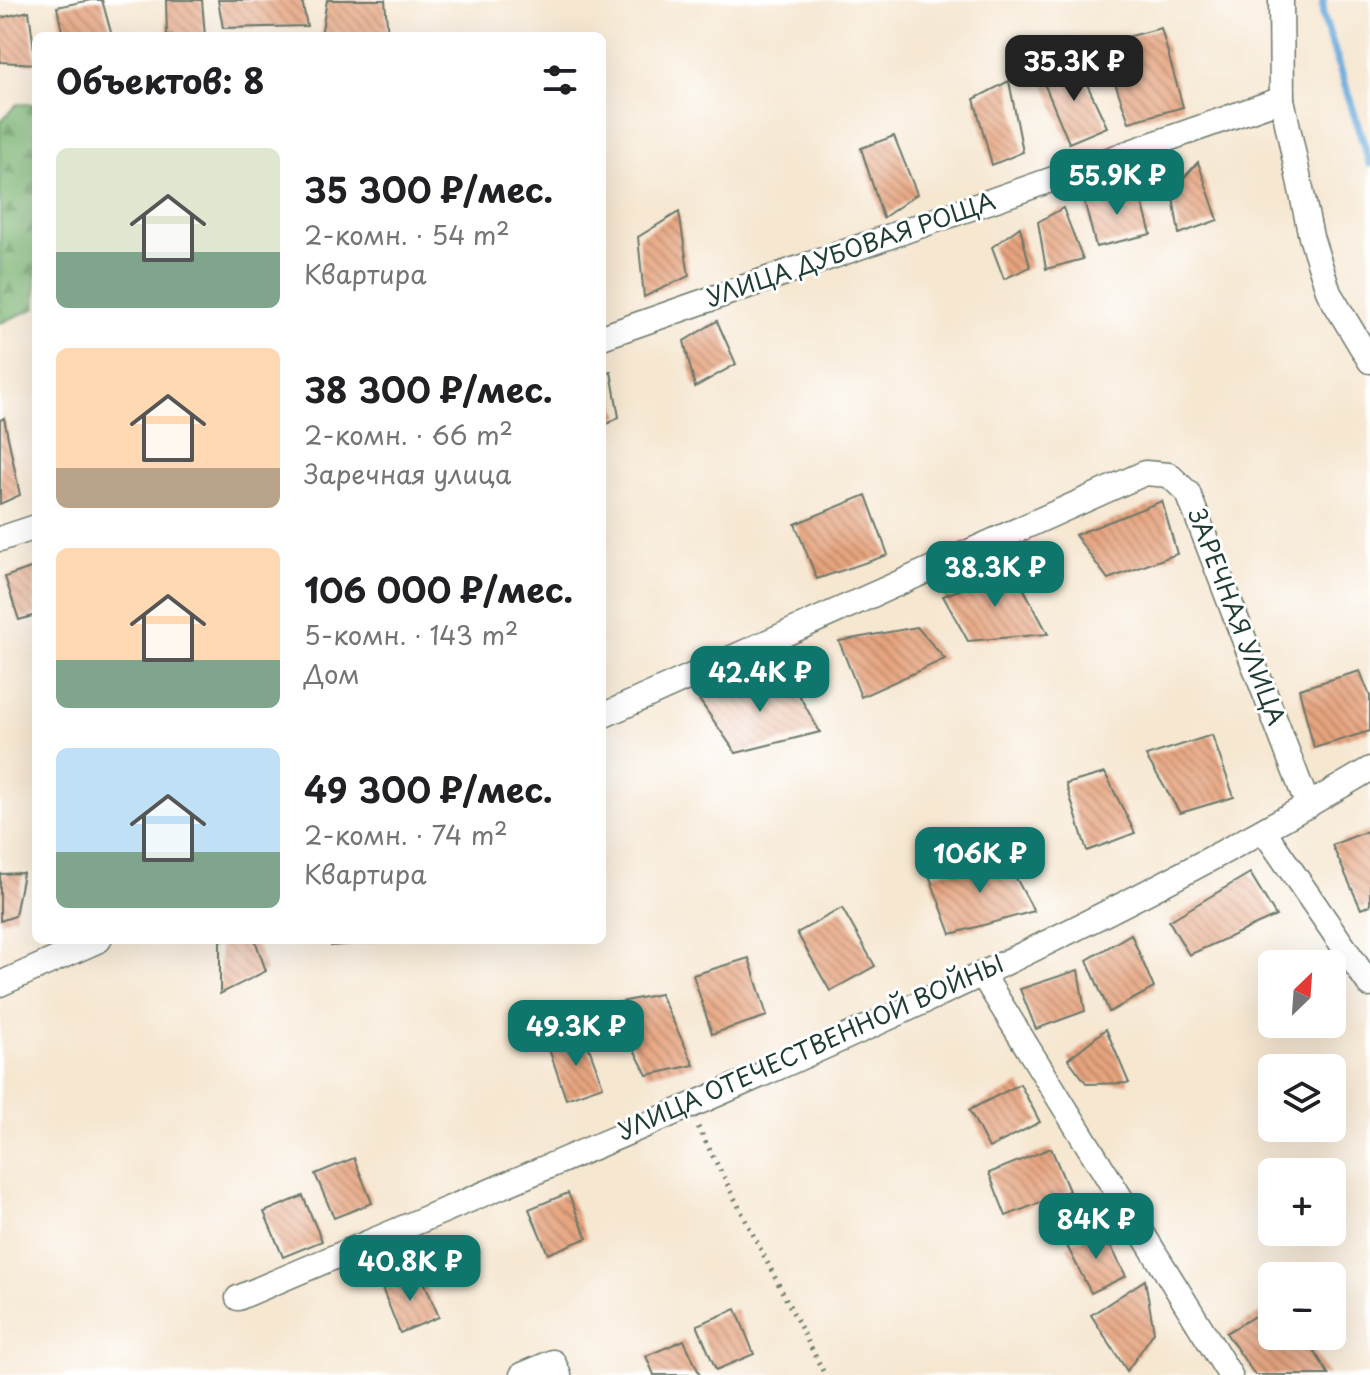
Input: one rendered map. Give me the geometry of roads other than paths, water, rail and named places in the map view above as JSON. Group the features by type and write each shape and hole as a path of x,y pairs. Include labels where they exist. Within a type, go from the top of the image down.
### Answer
{"street":[{"path":"1281,0 1282,99 1311,237 1324,279 1350,331 1370,361"},
{"name":"УЛИЦА ДУБОВАЯ РОЩА","path":"606,336 1282,99"},
{"name":"ЗАРЕЧНАЯ УЛИЦА","path":"606,714 1145,473 1169,475 1188,493 1308,806"},
{"path":"0,539 32,528"},
{"name":"УЛИЦА ОТЕЧЕСТВЕННОЙ ВОЙНЫ","path":"238,1298 982,974 1264,831 1370,769"},
{"path":"1264,831 1370,985"},
{"path":"0,984 90,944"},
{"path":"982,974 1230,1375"},
{"path":"522,1375 553,1362 559,1375"}],"waterway":[{"path":"1323,0 1323,15 1370,164"}]}
